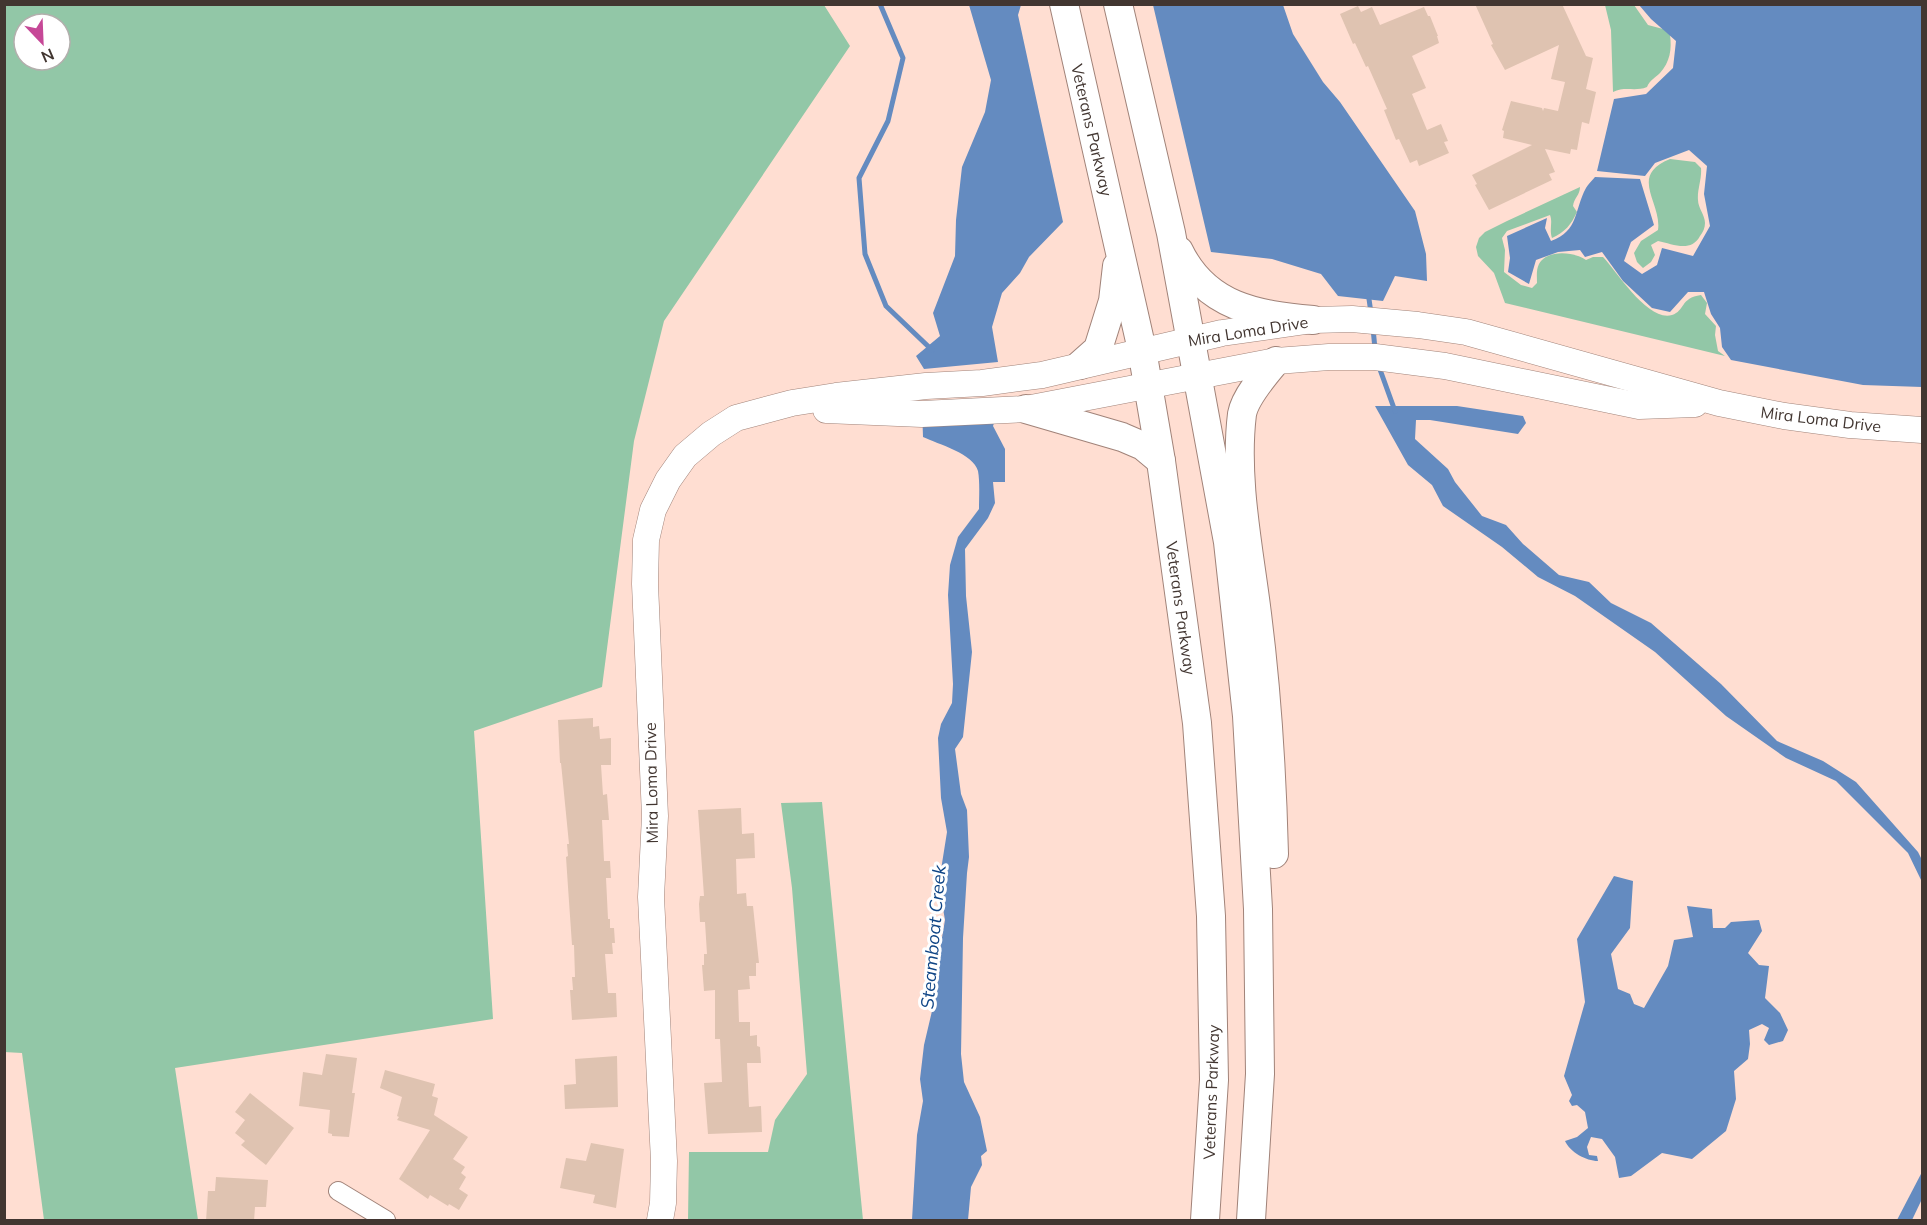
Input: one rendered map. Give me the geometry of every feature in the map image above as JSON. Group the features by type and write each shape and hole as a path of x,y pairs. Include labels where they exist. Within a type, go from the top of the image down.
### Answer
{"main road":[{"name":"Veterans Parkway","path":"1064,4 1143,350 1161,460 1197,723 1211,916 1214,1080 1205,1221"},
{"path":"1118,4 1171,233 1191,339 1229,554 1247,716 1258,914 1260,1074 1251,1221"},
{"path":"1171,233 1188,269 1203,286 1233,304 1268,316 1313,321"},
{"path":"1080,365 1098,349 1113,301 1119,249"},
{"path":"1258,914 1274,863 1273,807 1263,659 1240,474 1243,412 1262,376 1276,361"},
{"path":"1013,410 1122,437 1143,446 1161,460"}],"street":[{"name":"Mira Loma Drive","path":"660,1221 664,1161 651,897 655,816 645,596 646,540 653,510 668,480 686,456 711,434 736,418 771,408 836,396 926,386 1003,381 1042,375 1222,333 1313,321 1352,319 1444,328 1481,336 1719,404 1850,425 1923,430"},
{"name":"Mira Loma Drive","path":"771,408 922,414 1013,410 1197,378 1276,361 1350,357 1375,357 1445,366 1639,406 1719,404"},
{"path":"338,1191 386,1221"}],"green space":[{"path":"5,5 824,5 850,46 664,321 634,441 602,687 474,731 493,1019 175,1068 198,1220 44,1220 22,1053 4,1052"},
{"path":"1605,5 1634,5 1648,25 1663,29 1670,35 1668,60 1647,87 1613,92 1611,30"},
{"path":"1670,159 1695,162 1701,168 1698,200 1705,227 1696,241 1687,246 1658,241 1651,245 1655,255 1651,262 1643,268 1637,262 1634,253 1641,241 1658,230 1656,209 1649,182 1651,173"},
{"path":"1580,187 1573,206 1577,212 1567,228 1557,236 1552,238 1550,215 1507,231 1502,238 1505,250 1504,272 1521,285 1532,288 1537,283 1539,264 1548,256 1561,253 1575,255 1586,260 1603,257 1634,295 1653,311 1663,315 1676,313 1689,299 1701,295 1707,303 1705,314 1716,326 1718,351 1725,356 1505,303 1494,273 1478,256 1476,247 1479,238 1485,232"},
{"path":"822,802 863,1220 688,1220 689,1152 768,1152 775,1120 807,1074 792,888 781,803"}],"water":[{"path":"969,5 1021,5 1018,15 1063,222 1029,257 1020,273 1002,293 992,327 998,362 924,369 916,356 940,336 933,313 955,256 956,220 962,167 985,112 991,80"},
{"path":"1153,5 1283,5 1293,34 1323,82 1340,102 1415,211 1426,254 1427,281 1395,276 1383,301 1338,296 1321,274 1272,259 1211,252"},
{"path":"1639,5 1922,5 1922,387 1863,385 1731,360 1722,347 1720,328 1711,314 1704,292 1688,292 1670,312 1652,308 1623,281 1602,252 1585,257 1580,250 1558,252 1536,260 1529,284 1508,272 1510,258 1507,236 1547,218 1545,228 1551,241 1560,237 1571,226 1582,196 1595,177 1640,179 1654,225 1631,242 1624,261 1642,274 1657,265 1662,248 1693,256 1710,226 1704,194 1707,166 1689,150 1655,163 1645,176 1597,171 1614,99 1646,94 1673,68 1676,41"},
{"path":"1002,401 993,426 1005,449 1005,482 993,482 995,503 988,518 965,549 966,596 972,652 963,737 955,749 961,794 967,810 969,857 963,938 961,1054 964,1082 980,1117 987,1151 981,1156 982,1165 971,1187 968,1220 912,1220 917,1135 923,1101 920,1079 945,920 940,876 947,832 941,798 938,738 941,724 952,703 948,595 950,565 958,537 979,509 979,480 975,465 955,450 923,437 922,407"},
{"path":"1375,406 1457,406 1523,416 1526,423 1518,434 1430,420 1416,420 1415,439 1448,469 1455,482 1482,516 1506,525 1523,544 1559,575 1589,582 1611,603 1651,623 1721,684 1777,741 1823,761 1856,782 1918,852 1922,860 1922,882 1908,853 1836,781 1786,758 1726,716 1655,652 1575,596 1538,577 1502,547 1443,506 1432,485 1408,465"},
{"path":"1614,876 1633,881 1630,928 1611,954 1618,989 1630,994 1634,1004 1644,1008 1668,966 1674,940 1693,937 1687,906 1712,909 1713,928 1725,928 1731,922 1759,920 1762,931 1748,953 1759,965 1769,966 1765,998 1780,1013 1788,1030 1783,1041 1769,1045 1764,1040 1769,1028 1762,1024 1749,1030 1748,1059 1734,1071 1736,1099 1726,1131 1692,1159 1662,1153 1631,1176 1619,1178 1615,1157 1602,1139 1591,1137 1587,1147 1589,1155 1597,1156 1598,1161 1579,1155 1565,1141 1577,1137 1588,1128 1585,1112 1577,1105 1572,1106 1569,1101 1572,1095 1564,1076 1585,1002 1577,939"},
{"path":"1922,1172 1922,1199 1912,1220 1897,1220"}],"building":[{"path":"1475,4 1562,4 1586,56 1593,58 1586,89 1596,92 1589,124 1582,122 1577,150 1571,149 1570,154 1545,149 1555,172 1549,174 1552,180 1489,210 1472,175 1532,145 1503,138 1504,131 1502,130 1511,101 1542,108 1543,111 1544,108 1558,111 1565,82 1551,79 1559,45 1505,70 1491,45 1493,44"},
{"path":"1358,6 1361,12 1372,7 1380,25 1424,7 1430,16 1439,43 1412,56 1426,88 1412,94 1427,130 1441,124 1448,141 1444,142 1449,153 1419,166 1417,160 1410,163 1399,139 1396,140 1384,110 1387,109 1368,66 1366,67 1355,43 1353,44 1340,14"},
{"path":"593,718 593,727 599,726 600,739 611,738 611,765 601,765 603,795 607,794 609,820 602,820 604,861 610,861 611,878 606,878 608,919 610,919 610,928 614,928 615,943 612,943 613,954 605,954 608,993 616,993 617,1017 572,1020 570,990 573,990 572,977 575,977 574,945 572,945 566,857 568,856 567,844 569,844 560,763 558,720"},
{"path":"741,808 742,834 754,833 755,858 736,859 737,894 746,893 747,906 753,906 759,963 756,963 756,976 749,976 750,989 738,990 739,1022 750,1022 750,1036 757,1035 757,1046 760,1047 761,1063 747,1063 749,1107 761,1106 762,1132 708,1134 704,1083 722,1082 720,1039 715,1039 715,990 704,991 702,965 704,965 704,954 707,954 705,922 700,922 700,896 704,896 698,810"},
{"path":"326,1054 357,1058 349,1137 332,1136 328,1133 330,1110 299,1106 303,1072 322,1075"},
{"path":"617,1056 618,1107 565,1109 564,1085 576,1084 575,1059"},
{"path":"385,1070 435,1084 432,1096 438,1098 434,1115 468,1137 453,1159 465,1167 461,1173 466,1177 459,1189 468,1195 459,1210 430,1195 428,1199 399,1179 430,1130 397,1120 402,1097 380,1088"},
{"path":"250,1093 294,1128 266,1165 241,1145 245,1141 235,1133 245,1120 235,1112"},
{"path":"591,1143 624,1149 616,1208 593,1203 595,1195 560,1188 566,1158 586,1161"},
{"path":"216,1177 268,1180 266,1207 255,1207 254,1221 206,1221 208,1191 215,1191"}],"waterway":[{"name":"Steamboat Creek","path":"880,4 903,58 888,121 859,178 865,254 886,306 932,350"},
{"path":"1368,292 1371,313"},
{"path":"1373,328 1375,349"},
{"path":"1378,364 1395,411"}]}
